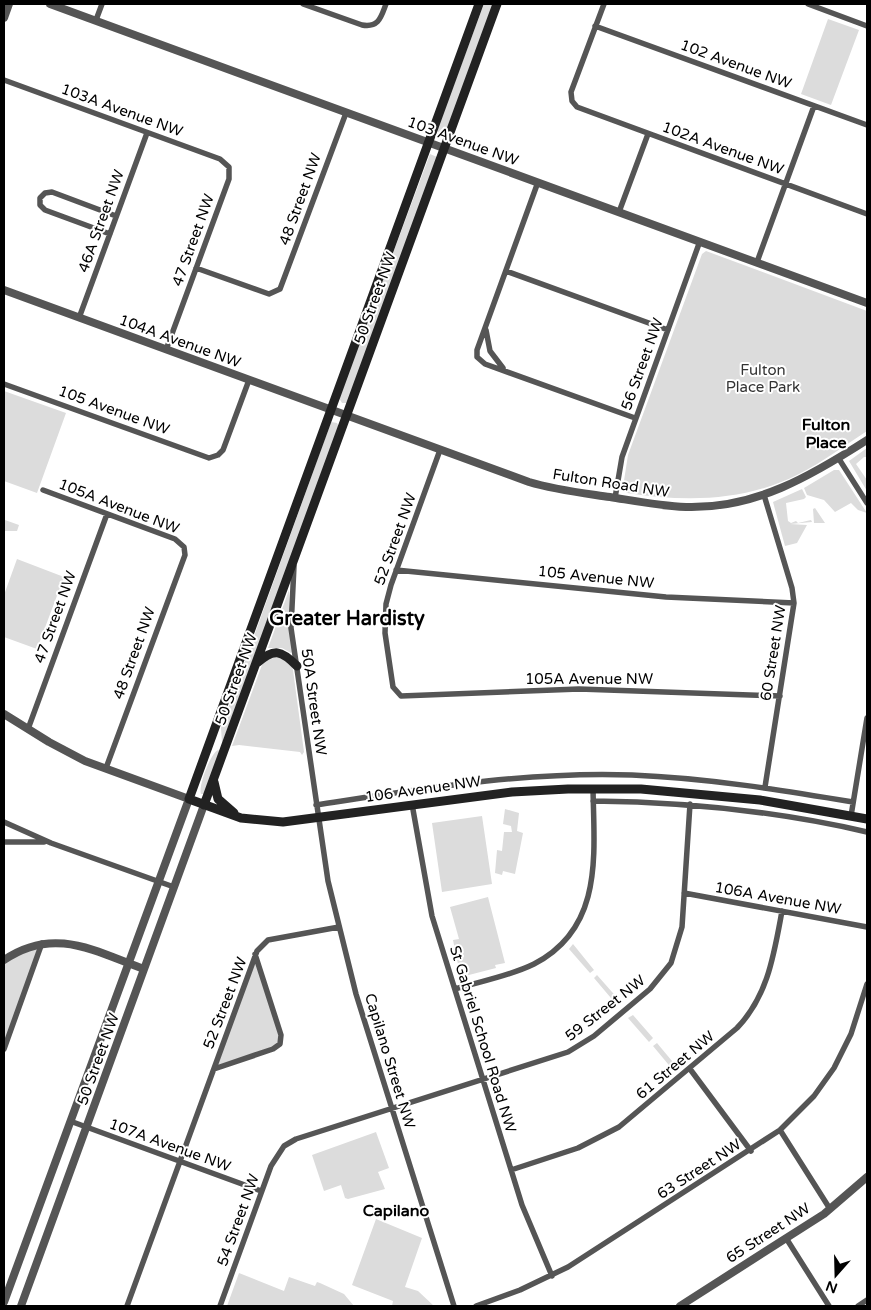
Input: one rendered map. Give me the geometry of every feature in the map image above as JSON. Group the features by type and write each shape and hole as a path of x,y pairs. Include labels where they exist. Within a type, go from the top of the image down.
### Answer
{"main road":[{"name":"50 Street NW","path":"189,798 479,4"},
{"name":"50 Street NW","path":"204,805 497,4"},
{"path":"257,664 265,656 278,652 286,655 297,666"},
{"path":"214,777 214,790 218,800 241,818"},
{"name":"106 Avenue NW","path":"189,798 241,818 282,822 512,792 593,788 726,795 867,820"}],"street":[{"path":"4,18 9,4"},
{"name":"103 Avenue NW","path":"50,4 867,303"},
{"path":"96,20 102,4"},
{"path":"303,4 362,25 374,25 381,18 386,4"},
{"path":"596,26 604,4"},
{"path":"808,4 867,26"},
{"name":"102A Avenue NW","path":"596,26 571,92 572,101 582,110 867,214"},
{"name":"102 Avenue NW","path":"596,26 867,125"},
{"name":"103A Avenue NW","path":"4,80 220,159 229,166"},
{"path":"757,262 814,106"},
{"name":"48 Street NW","path":"196,268 266,293 275,293 283,284 346,112"},
{"name":"46A Street NW","path":"79,318 147,133"},
{"path":"619,212 648,134"},
{"name":"47 Street NW","path":"166,350 229,179 229,166"},
{"path":"538,182 477,350 477,357 485,364 636,418"},
{"path":"110,234 45,210 40,205 40,198 43,194 52,192 116,216"},
{"name":"56 Street NW","path":"615,498 622,457 700,241"},
{"path":"506,271 668,330"},
{"name":"104A Avenue NW","path":"4,290 347,416"},
{"path":"487,322 486,336 490,351 496,361 506,371"},
{"name":"105 Avenue NW","path":"4,384 205,457 215,457 223,450 249,380"},
{"name":"Fulton Road NW","path":"347,416 537,485 663,505 698,507 727,504 764,495 796,483 867,440"},
{"name":"52 Street NW","path":"399,695 392,684 384,626 387,598 440,450"},
{"path":"838,459 867,503"},
{"name":"105A Avenue NW","path":"43,490 175,539 184,547"},
{"name":"60 Street NW","path":"764,495 792,588 794,603 765,787"},
{"name":"47 Street NW","path":"28,729 106,514"},
{"name":"48 Street NW","path":"106,768 185,555 184,547"},
{"name":"50A Street NW","path":"295,559 291,607 297,666 318,818"},
{"name":"105 Avenue NW","path":"396,570 666,597 794,603"},
{"name":"105A Avenue NW","path":"399,695 422,697 579,688 780,696"},
{"name":"106 Avenue NW","path":"4,714 66,752 189,798"},
{"path":"851,816 867,718"},
{"name":"106 Avenue NW","path":"316,805 464,784 558,776 650,776 765,787 853,802"},
{"path":"455,990 534,964 558,947 571,932 585,909 592,884 593,788"},
{"name":"50 Street NW","path":"4,1302 189,798"},
{"path":"593,801 690,804 764,812 867,832"},
{"name":"St Gabriel School Road NW","path":"412,804 428,901 511,1170 532,1230 552,1276"},
{"name":"59 Street NW","path":"284,1146 296,1139 554,1058 583,1044 650,989 667,970 681,934 690,804"},
{"name":"50 Street NW","path":"21,1306 88,1128 204,805"},
{"name":"Capilano Street NW","path":"318,818 328,881 356,994 454,1306"},
{"path":"4,822 51,843 174,887"},
{"path":"4,842 21,840 51,843"},
{"name":"106A Avenue NW","path":"684,893 867,927"},
{"name":"61 Street NW","path":"511,1170 578,1148 606,1134 636,1114 737,1028 759,998 770,972 782,911"},
{"path":"255,954 261,945 268,940 339,927"},
{"path":"4,1049 42,943"},
{"path":"4,960 24,948 42,943 74,944 144,969"},
{"name":"52 Street NW","path":"126,1306 255,954"},
{"name":"52 Street NW","path":"214,1069 274,1049 280,1044 280,1035 255,954"},
{"name":"63 Street NW","path":"476,1306 552,1276 780,1130 814,1096 840,1059 851,1034 867,984"},
{"path":"690,1069 751,1150"},
{"name":"107A Avenue NW","path":"70,1121 261,1191"},
{"path":"780,1130 830,1209"},
{"name":"54 Street NW","path":"220,1306 270,1166 284,1146"},
{"name":"65 Street NW","path":"680,1306 830,1209 867,1177"},
{"path":"786,1238 830,1306"},
{"path":"858,1306 867,1300"}],"green space":[{"path":"484,4 494,4 446,133 441,136 437,130"},
{"path":"828,19 859,30 831,105 801,94"},
{"path":"430,154 437,157 347,403 342,403 339,398"},
{"name":"Fulton Place Park","path":"706,251 867,311 867,431 799,474 757,490 736,495 693,498 671,498 627,493 623,487 628,455 702,254"},
{"path":"4,391 66,413 37,493 4,481"},
{"path":"331,422 337,423 339,427 222,743 221,728"},
{"path":"867,448 867,457 864,457 856,464 867,480 867,491 849,461"},
{"path":"834,470 839,470 867,513 858,510 851,503 835,512 824,500 807,495 804,488"},
{"path":"802,489 806,497 804,499 786,503 788,521 791,523 796,521 798,523 811,520 812,522 790,524 807,525 797,543 785,546 773,502"},
{"path":"815,508 825,523 814,523 813,509"},
{"path":"5,520 19,525 17,531 4,531"},
{"path":"17,559 64,577 37,649 4,637 4,595"},
{"path":"289,590 291,653 282,648 268,648"},
{"path":"278,656 291,664 293,670 304,752 302,755 300,752 239,745 232,746 262,665 265,661"},
{"path":"218,750 220,751 204,794 201,794 201,785 205,771"},
{"path":"505,809 519,813 517,831 523,833 515,874 503,871 502,875 495,873 497,850 502,851 504,832 512,832 511,826 503,824"},
{"path":"482,816 492,884 442,892 432,823"},
{"path":"488,897 505,963 495,965 496,968 465,976 460,974 453,940 459,939 450,907"},
{"path":"42,943 4,1049 4,960"},
{"path":"573,944 594,970 590,973 569,949"},
{"path":"255,954 281,1035 280,1044 214,1069"},
{"path":"597,975 620,1001 616,1004 594,978"},
{"path":"633,1015 653,1038 649,1042 628,1018"},
{"path":"657,1043 677,1067 673,1070 653,1046"},
{"path":"376,1132 389,1168 378,1172 385,1189 348,1199 345,1198 341,1185 324,1191 312,1155"},
{"path":"376,1219 422,1238 405,1287 418,1291 434,1306 392,1306 393,1301 352,1285"},
{"path":"239,1273 284,1291 289,1277 315,1286 317,1282 344,1294 354,1306 227,1306"}],"district":[{"name":"Fulton Place","path":"826,433"},
{"name":"Greater Hardisty","path":"347,618"},
{"name":"Capilano","path":"396,1210"}]}
